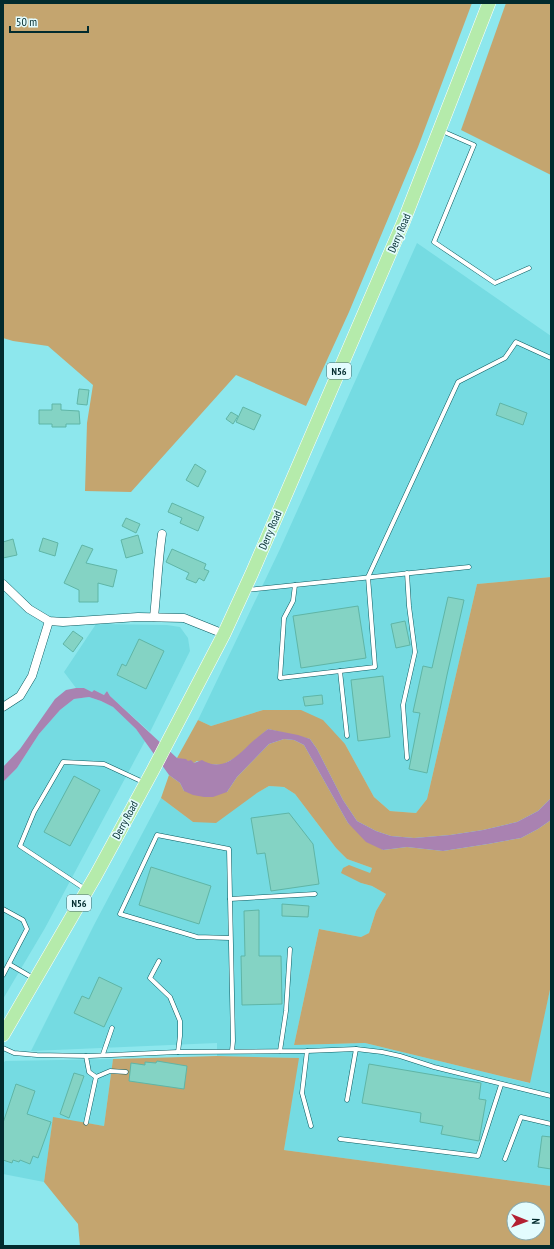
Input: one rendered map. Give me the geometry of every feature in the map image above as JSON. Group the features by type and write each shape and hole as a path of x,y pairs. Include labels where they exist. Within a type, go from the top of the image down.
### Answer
{"main road":[{"name":"Derry Road","path":"3,1034 87,890 153,770 224,634 258,559 403,223 489,3"}],"street":[{"path":"154,617 162,534"},
{"path":"4,587 29,609 49,621 63,622 108,618 184,618 224,634"},
{"path":"3,707 20,696 32,676 49,621"}],"lane":[{"path":"440,130 474,145 434,242 495,283 529,268"},
{"path":"295,585 293,601 284,618 280,678 375,667 368,577 458,382 505,358 516,342 551,358"},
{"path":"243,591 469,567"},
{"path":"407,573 409,606 415,652 403,705 407,758"},
{"path":"340,671 347,736"},
{"path":"87,890 20,846 34,812 63,762 104,764 146,783"},
{"path":"230,938 197,937 120,914 157,836 229,849 232,1051"},
{"path":"230,899 315,894"},
{"path":"3,909 23,920 27,929 3,975"},
{"path":"280,1051 286,1011 290,949"},
{"path":"159,961 150,978 170,997 180,1021 178,1052"},
{"path":"9,964 35,978"},
{"path":"103,1054 112,1028"},
{"path":"3,1048 14,1053 86,1056 103,1054 178,1052 356,1049 400,1056 434,1067 551,1096"},
{"path":"347,1100 356,1049"},
{"path":"307,1051 302,1093 311,1126"},
{"path":"86,1056 89,1072 96,1077"},
{"path":"96,1077 110,1071 126,1072"},
{"path":"86,1123 96,1077"},
{"path":"340,1139 478,1156 502,1085"},
{"path":"505,1159 521,1117 551,1124"}],"shaded area":[{"path":"3,3 472,3 418,147 349,312 306,406 236,375 131,492 85,491 87,423 93,385 48,346 13,341 3,338"},
{"path":"506,3 551,3 551,175 461,130"},
{"path":"417,243 551,336 551,577 477,584 427,799 416,813 390,811 374,797 345,744 263,710 211,726 198,720 280,549"},
{"path":"551,577 551,798 538,811 517,822 483,830 414,838 391,836 376,831 357,821 343,800 317,749 310,739 268,729 237,757 222,765 208,764 197,761 194,763 177,758 198,720 211,726 263,710 301,710 323,720 345,744 374,797 390,811 416,813 427,799 477,584"},
{"path":"96,624 167,625 180,627 188,638 190,651 150,732 110,696 107,691 104,695 94,690 92,692 84,688 76,688 64,672"},
{"path":"84,688 92,692 94,690 104,695 107,691 110,696 177,758 186,759 188,761 191,760 194,763 202,760 217,764 230,761 268,729 310,739 317,749 343,800 357,821 376,831 391,836 414,838 450,835 483,830 517,822 538,811 551,798 551,820 521,838 488,844 443,851 407,847 383,850 366,842 348,823 304,745 294,740 284,739 269,744 237,777 227,792 213,797 193,795 184,791 180,783 169,775 136,729 113,707 89,697 74,699 60,710 39,734 17,768 3,782 3,767 20,749 55,699 66,690"},
{"path":"89,697 113,707 136,729 145,741 45,928 3,999 3,782 17,768 39,734 60,710 74,699"},
{"path":"284,739 294,740 304,745 348,823 383,850 407,847 443,851 488,844 521,838 551,820 551,985 530,1083 365,1043 294,1045 319,929 361,937 369,933 376,911 386,894 372,886 361,883 341,873 343,868 349,865 370,873 372,868 347,859 336,848 295,794 284,787 269,786 216,823 193,822 161,798 169,775 180,783 184,791 227,792 237,777 269,744"},
{"path":"269,786 284,787 295,794 336,848 347,859 372,868 370,873 361,883 372,886 386,894 376,911 369,933 361,937 319,929 294,1045 365,1043 529,1083 551,985 551,1186 284,1150 298,1058 217,1056 217,1043 31,1051 94,925 161,798 193,822"},
{"path":"217,1056 299,1058 284,1150 551,1186 551,1246 80,1246 78,1224 44,1182 53,1117 104,1126 113,1059"},
{"path":"113,1059 104,1126 53,1118 44,1182 3,1174 3,1064 5,1061"}],"building":[{"path":"79,389 89,390 87,405 77,404"},
{"path":"500,403 527,413 523,425 496,415"},
{"path":"52,404 61,404 61,410 79,411 80,424 66,424 66,427 52,427 52,424 39,424 39,410 52,410"},
{"path":"243,407 261,415 254,430 236,422"},
{"path":"231,412 238,416 233,424 226,419"},
{"path":"195,464 206,471 198,487 186,480"},
{"path":"172,503 204,517 198,531 180,523 182,518 168,512"},
{"path":"126,518 140,524 136,533 122,526"},
{"path":"138,535 143,553 126,558 121,540"},
{"path":"43,538 58,543 55,556 39,551"},
{"path":"13,539 17,555 3,558 3,542"},
{"path":"82,545 93,549 86,563 117,570 113,587 98,583 98,602 79,602 79,590 64,583"},
{"path":"172,549 206,564 204,569 209,571 204,581 199,578 196,583 186,579 189,573 166,562"},
{"path":"448,597 464,600 427,773 409,769 420,713 413,712 423,666 432,668"},
{"path":"358,606 366,658 301,668 293,616"},
{"path":"405,621 410,645 396,648 391,624"},
{"path":"73,631 83,638 73,652 63,644"},
{"path":"139,639 164,651 146,689 117,675 122,664 126,666"},
{"path":"383,676 390,737 358,741 351,680"},
{"path":"322,695 323,704 305,706 303,697"},
{"path":"74,776 100,790 70,846 44,832"},
{"path":"289,813 313,844 319,884 271,891 265,853 257,854 251,818"},
{"path":"151,867 211,886 199,924 139,905"},
{"path":"282,904 309,906 308,917 282,916"},
{"path":"259,910 259,956 281,956 282,1004 242,1005 241,956 245,956 244,911"},
{"path":"99,977 122,988 104,1027 74,1013 82,996 89,999"},
{"path":"157,1061 187,1066 184,1089 129,1081 131,1063 145,1065 145,1062 156,1063"},
{"path":"369,1064 481,1083 479,1099 486,1100 479,1141 441,1134 443,1126 420,1122 421,1113 362,1103"},
{"path":"74,1073 84,1076 69,1118 60,1114"},
{"path":"16,1084 35,1091 27,1114 51,1122 38,1158 33,1156 30,1164 20,1160 19,1162 13,1160 12,1163 3,1160 3,1123"},
{"path":"542,1136 551,1137 551,1169 538,1167"}]}
